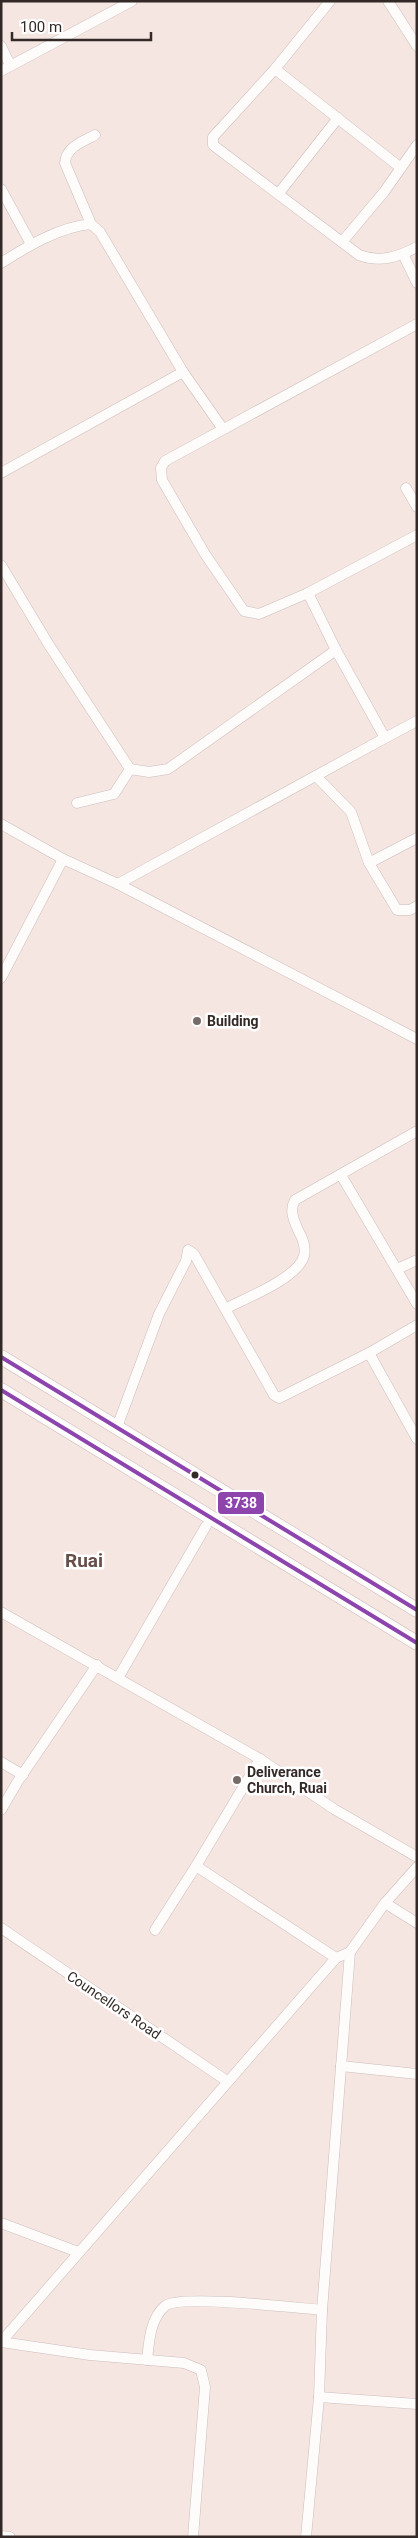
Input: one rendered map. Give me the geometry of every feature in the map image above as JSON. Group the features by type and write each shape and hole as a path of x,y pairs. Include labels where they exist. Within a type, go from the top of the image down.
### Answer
{"highway":[{"path":"1,1357 417,1610"},
{"path":"1,1390 417,1643"}],"street":[{"path":"1,46 6,68 132,1"},
{"path":"330,1 275,69 213,136 212,145 280,194 295,209 360,255 372,260 383,260 403,254 417,247"},
{"path":"388,1 417,46"},
{"path":"275,69 401,168"},
{"path":"280,194 338,118"},
{"path":"95,134 68,151 65,163 92,224 100,232 183,372 223,429"},
{"path":"342,242 417,145"},
{"path":"1,188 31,244"},
{"path":"1,262 31,244 78,225 92,224"},
{"path":"403,254 417,283"},
{"path":"417,324 164,462 161,468 162,480 205,554 244,611 259,614 308,592 417,535"},
{"path":"1,473 183,372"},
{"path":"406,488 417,508"},
{"path":"1,565 49,644 130,769 149,772 168,769 336,650"},
{"path":"308,592 336,650 385,738"},
{"path":"118,884 417,721"},
{"path":"77,803 114,794 130,769"},
{"path":"316,776 351,812 369,863 397,910 410,910 417,906"},
{"path":"1,824 62,859 118,884 417,1039"},
{"path":"369,863 417,838"},
{"path":"1,978 62,859"},
{"path":"227,1308 263,1290 299,1265 304,1256 304,1248 293,1216 292,1205 297,1198 417,1131"},
{"path":"341,1175 417,1304"},
{"path":"117,1427 159,1314 186,1261 188,1250 194,1254 227,1308 274,1395 279,1398 369,1353 417,1325"},
{"path":"397,1269 417,1260"},
{"path":"369,1353 417,1439"},
{"path":"118,1678 206,1526"},
{"path":"1,1612 260,1759 334,1809 417,1857"},
{"path":"1,1810 97,1665"},
{"path":"155,1930 260,1759"},
{"path":"1,1762 24,1775"},
{"path":"196,1866 336,1958"},
{"path":"306,2537 319,2397 322,2310 350,1952 385,1903 417,1867"},
{"path":"385,1903 417,1923"},
{"name":"Councellors Road","path":"1,1928 227,2082"},
{"path":"1,2342 336,1958 350,1952"},
{"path":"341,2066 417,2074"},
{"path":"1,2223 78,2252"},
{"path":"147,2360 155,2320 166,2305 189,2301 322,2310"},
{"path":"1,2342 192,2364 200,2370 204,2376 206,2387 193,2537"},
{"path":"319,2397 417,2404"},
{"path":"1,2536 10,2537"}],"transit line":[{"name":"3738","path":"1,1357 417,1610"},
{"name":"3738","path":"1,1390 417,1643"}],"place":[{"name":"Building","path":"197,1021"},
{"name":"Deliverance Church, Ruai","path":"237,1780"}],"district":[{"name":"Ruai","path":"84,1560"}]}
